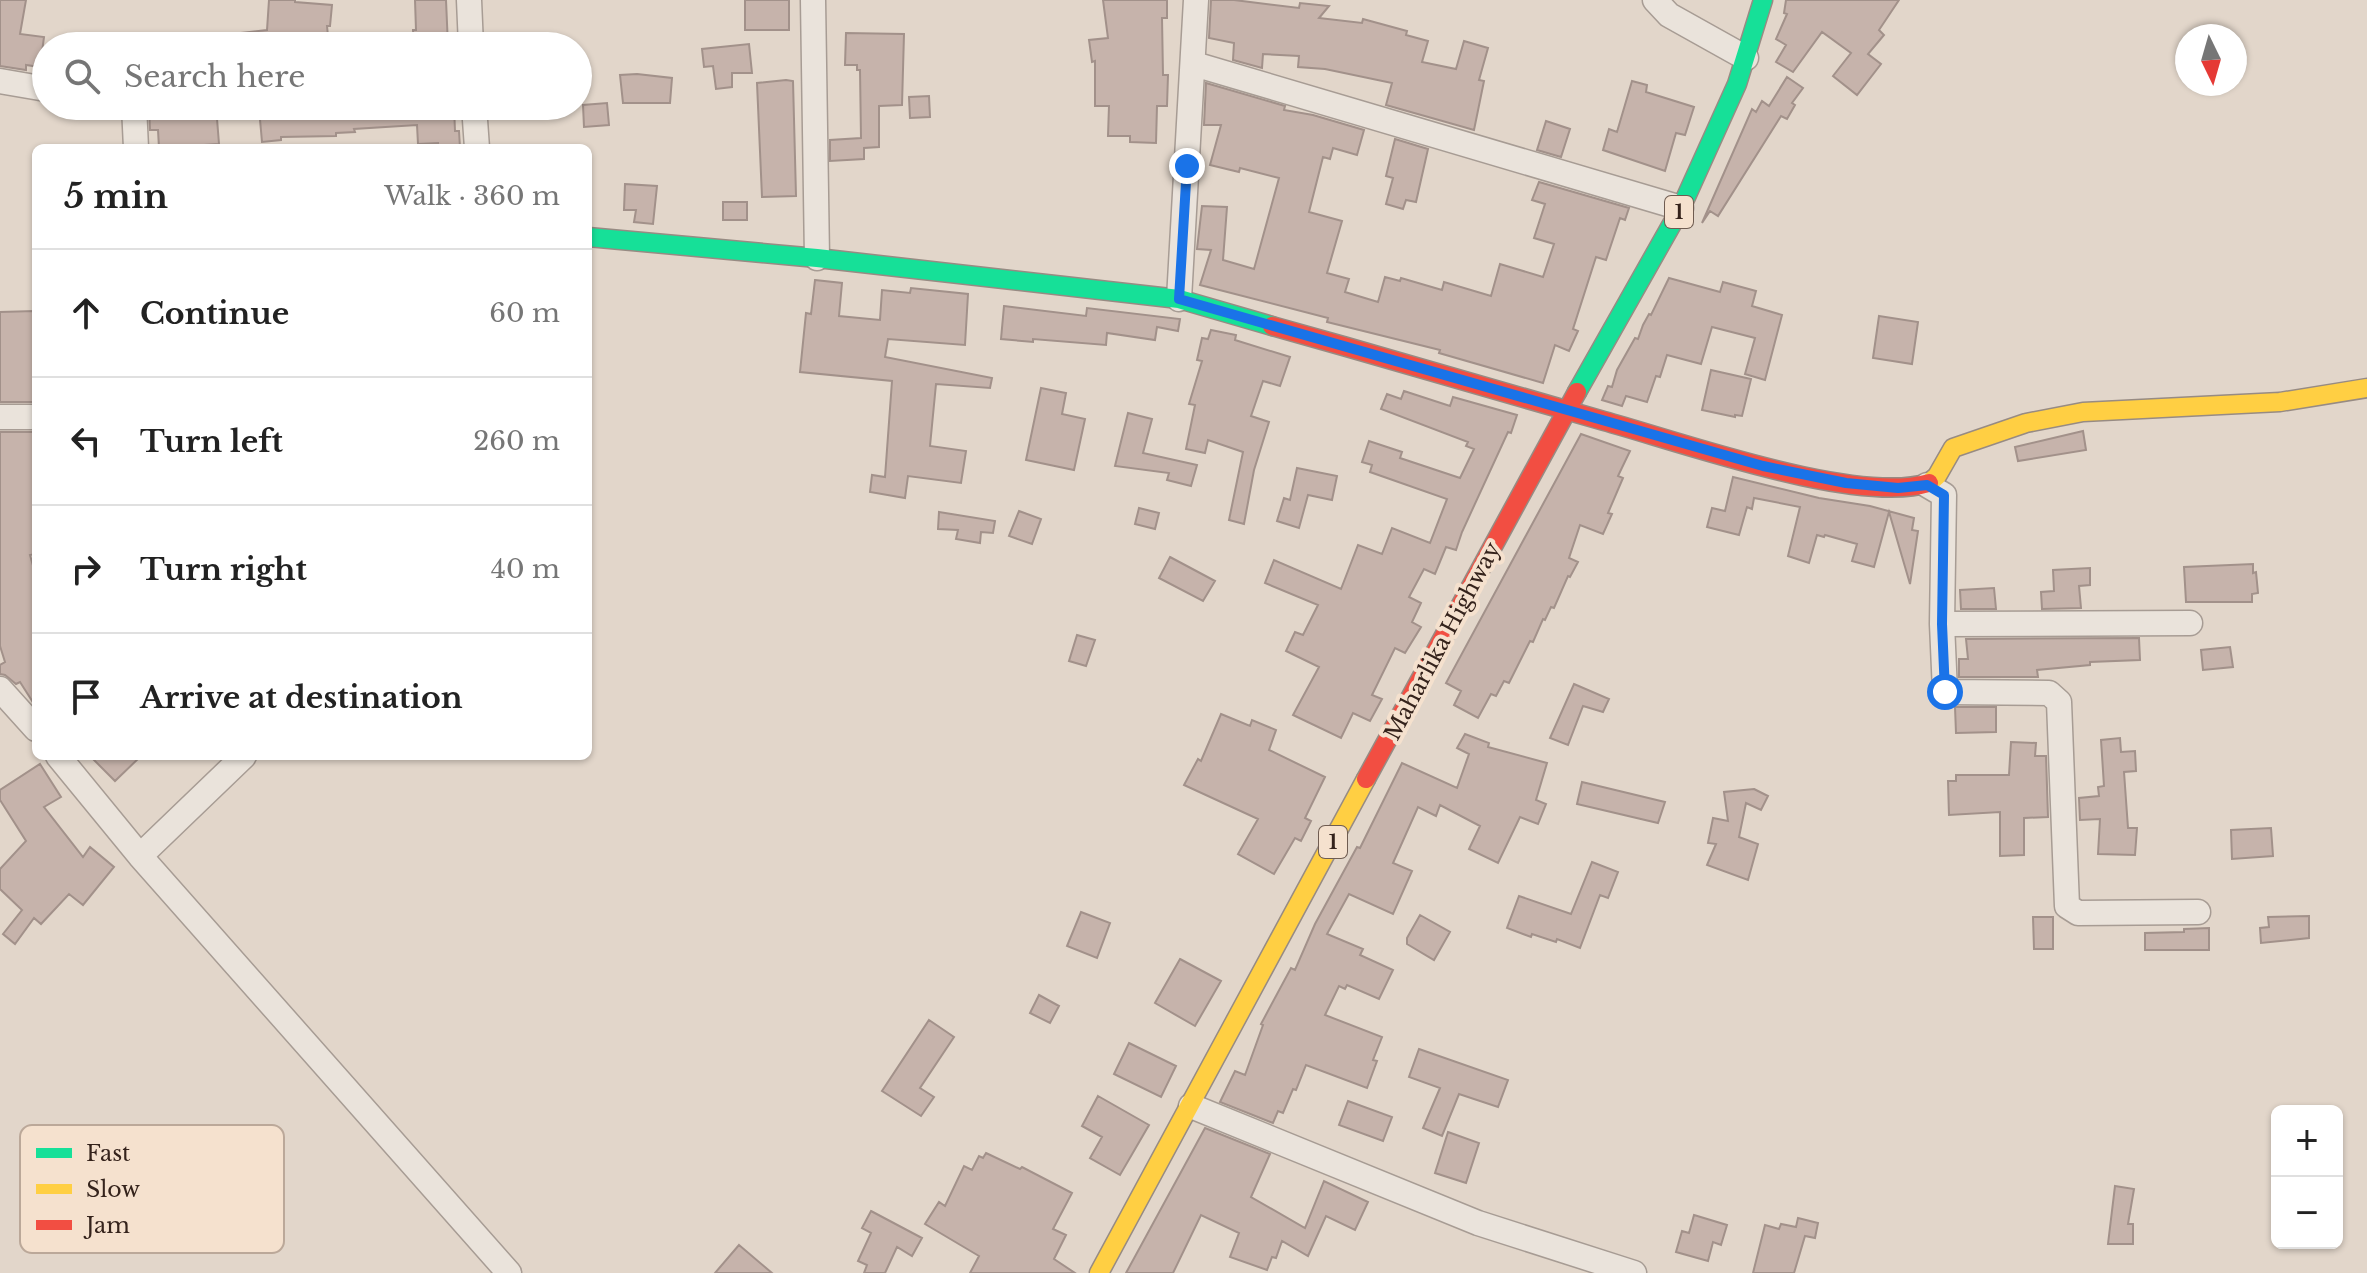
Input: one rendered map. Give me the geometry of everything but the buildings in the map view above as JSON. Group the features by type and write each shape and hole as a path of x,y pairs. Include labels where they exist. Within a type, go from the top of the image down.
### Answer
{"main road":[{"name":"Maharlika Highway","path":"1099,1273 1681,208 1737,84 1763,0"},
{"path":"592,237 817,258 1179,299 1763,466 1846,483 1898,488 1927,485 1935,480 1953,448 2026,423 2083,412 2280,402 2367,388"}],"street":[{"path":"469,0 470,32"},
{"path":"813,0 817,258"},
{"path":"1179,299 1196,0"},
{"path":"1655,0 1669,15 1746,58"},
{"path":"1194,64 1681,208"},
{"path":"0,81 32,87"},
{"path":"135,120 136,144"},
{"path":"475,120 477,144"},
{"path":"0,417 32,417"},
{"path":"1927,485 1944,495 1942,624 1945,692 2049,693 2059,702 2067,906 2078,913 2198,912"},
{"path":"1942,624 2190,623"},
{"path":"0,689 32,725"},
{"path":"61,760 140,856 509,1273"},
{"path":"140,856 240,760"},
{"path":"1191,1106 1478,1223 1634,1273"}],"traffic: fast":[{"path":"1577,392 1681,208 1737,84 1763,0"},
{"path":"592,237 817,258 1179,299 1272,326"}],"traffic: slow":[{"path":"1929,483 1937,476 1953,448 2026,423 2083,412 2280,402 2367,388"},
{"path":"1099,1273 1366,779"}],"traffic: jam":[{"path":"1272,326 1721,456 1814,479 1897,488 1929,483"},
{"path":"1366,779 1577,392"}],"route":[{"path":"1187,166 1179,299 1763,466 1846,483 1898,488 1927,485 1944,495 1942,624 1945,692"}]}
